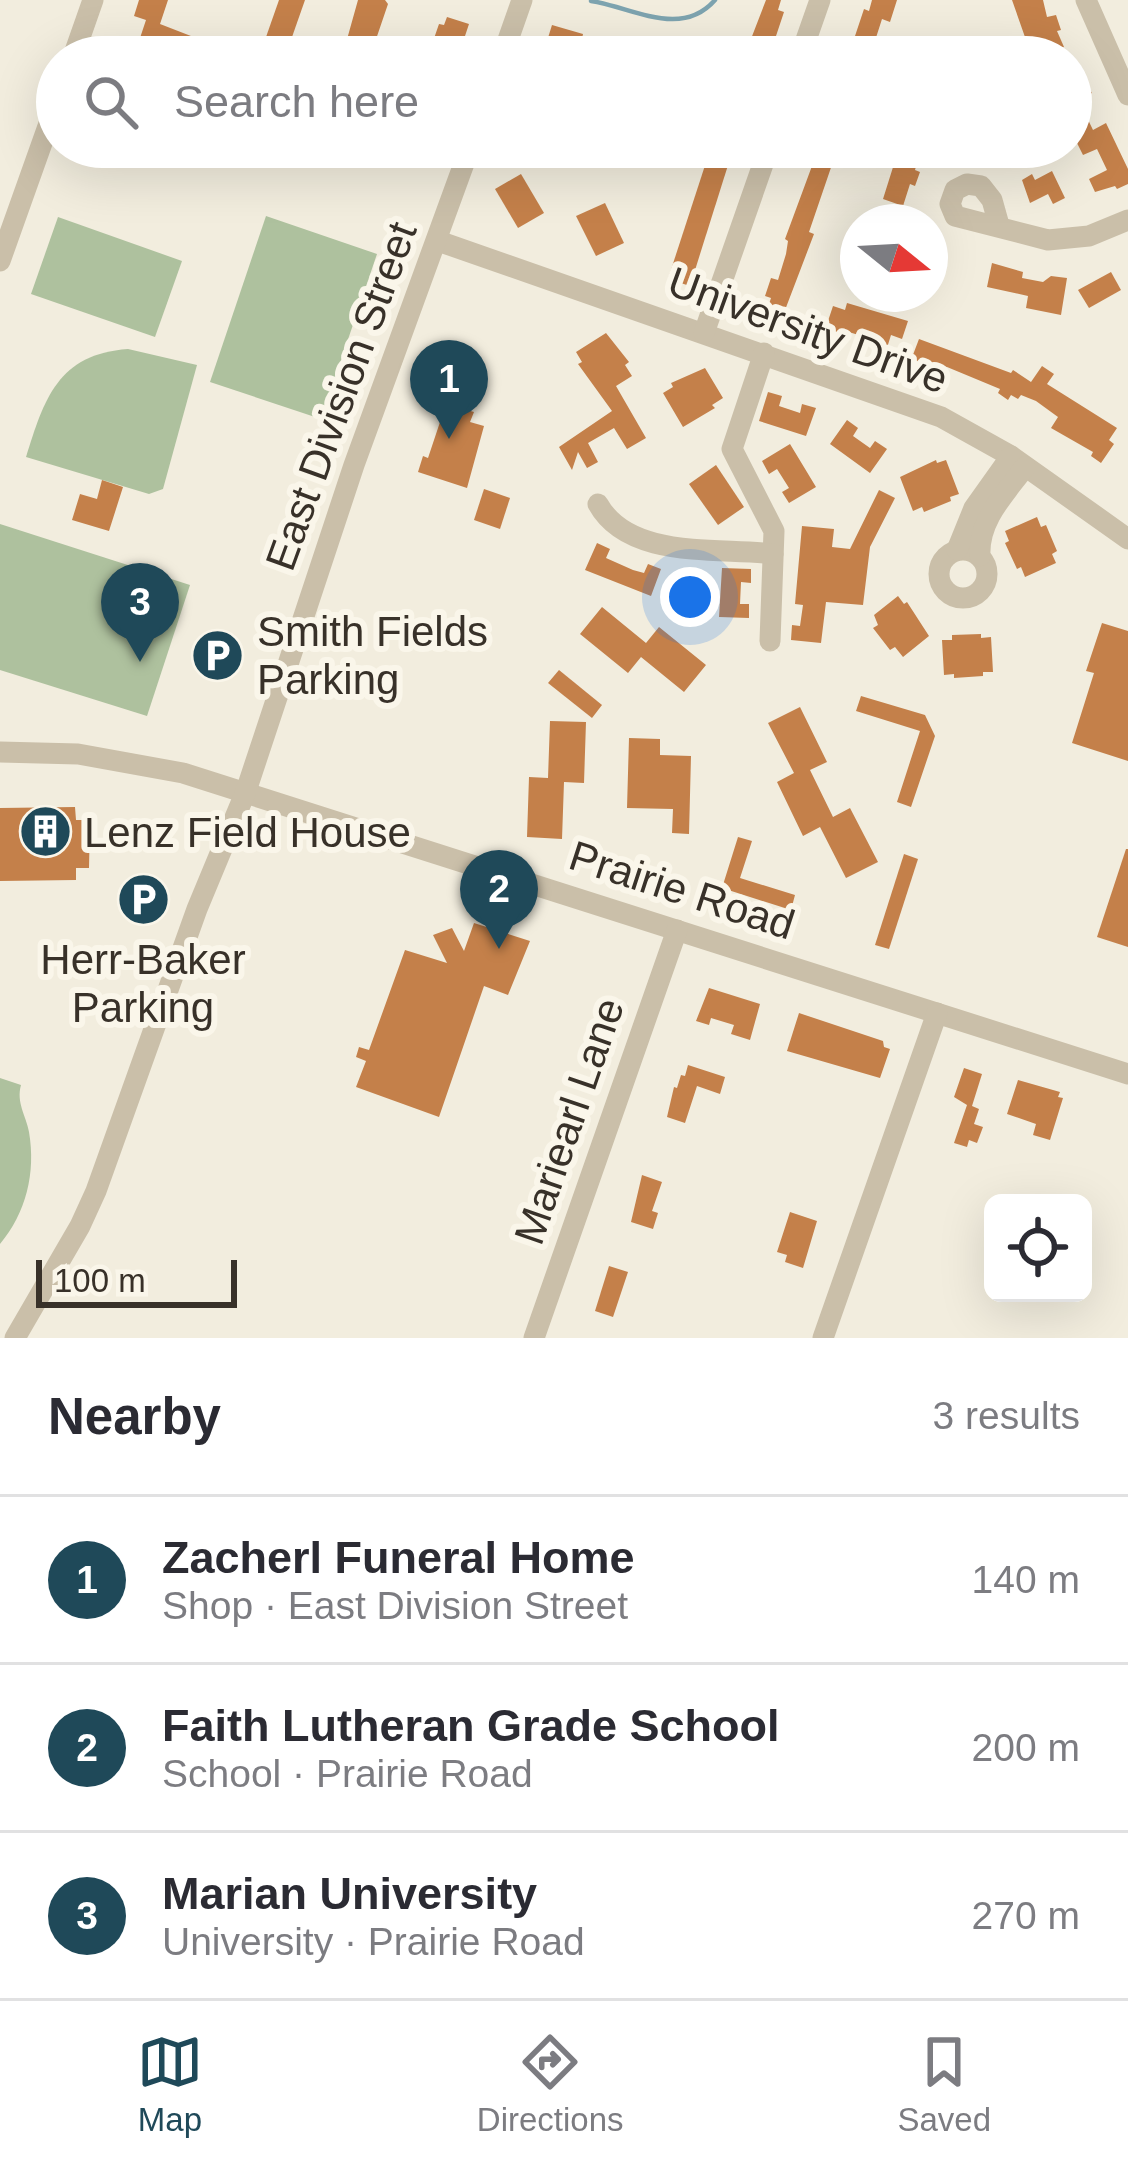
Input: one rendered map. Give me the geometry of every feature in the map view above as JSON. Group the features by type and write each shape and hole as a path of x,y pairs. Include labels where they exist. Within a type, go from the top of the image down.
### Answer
{"street":[{"path":"80,36 93,0"},
{"path":"509,36 522,0"},
{"path":"807,36 820,0"},
{"path":"1086,0 1128,95"},
{"path":"0,261 36,160"},
{"name":"East Division Street","path":"15,1338 96,1190 197,909 246,790 354,464 463,168"},
{"path":"704,333 762,168"},
{"path":"999,224 1021,236 1057,240 1098,234 1128,220"},
{"name":"University Drive","path":"437,241 927,411 1018,461 1128,539"},
{"path":"764,353 732,449 770,518 770,641"},
{"path":"1018,461 981,531 986,582 975,596 957,598 942,587 942,560 957,550 974,508 1018,461"},
{"path":"598,504 617,528 649,540 773,554"},
{"path":"957,550 980,556"},
{"name":"Prairie Road","path":"0,752 114,759 246,790 1128,1074"},
{"name":"Mariearl Lane","path":"534,1338 677,930"},
{"path":"823,1338 938,1012"}],"green space":[{"path":"266,216 377,254 321,419 210,382"},
{"path":"58,217 182,261 155,337 31,294"},
{"path":"128,349 197,365 163,489 149,494 26,457 57,383 85,360"},
{"path":"0,524 190,585 147,716 0,670"},
{"path":"0,1078 21,1085 31,1162 22,1206 0,1244"}],"building":[{"path":"139,0 168,0 160,24 191,36 141,36 146,20 134,16"},
{"path":"279,0 305,0 292,36 266,36"},
{"path":"358,0 385,0 388,4 377,36 348,36"},
{"path":"766,0 781,0 778,10 784,12 776,36 752,36"},
{"path":"872,0 897,0 890,22 882,19 877,36 855,36 864,9 869,11"},
{"path":"1012,0 1043,0 1047,17 1056,15 1059,36 1025,36"},
{"path":"447,17 469,24 465,36 435,36 439,24 444,25"},
{"path":"552,25 583,34 583,36 549,36"},
{"path":"1106,123 1128,169 1128,184 1095,192 1089,179 1107,170 1097,149 1092,151 1092,128"},
{"path":"704,168 727,168 690,286 668,279"},
{"path":"811,168 831,168 809,232 814,234 782,318 766,313 771,298 765,296 771,278 778,280 785,239"},
{"path":"893,168 916,168 920,172 915,186 910,184 904,204 883,199"},
{"path":"1052,171 1065,198 1053,204 1048,194 1030,203 1022,180 1032,174 1035,180"},
{"path":"521,174 544,213 518,228 495,189"},
{"path":"605,203 624,243 596,256 576,216"},
{"path":"992,263 1023,272 1022,278 1043,282 1051,276 1067,278 1061,315 1026,308 1028,296 987,287"},
{"path":"1111,272 1121,290 1089,308 1078,290"},
{"path":"833,306 840,312 878,312 908,321 902,339 891,335 886,351 870,345 872,339 825,330"},
{"path":"606,333 629,362 625,365 632,376 616,386 646,438 627,449 614,428 588,443 598,462 587,468 578,452 572,470 559,447 612,411 578,364 582,362 576,352"},
{"path":"919,339 1013,370 1031,382 1042,366 1054,374 1047,384 1117,428 1109,440 1114,444 1101,463 1091,456 1093,452 1051,428 1058,417 1036,401 1021,395 1008,400 998,393 1000,389 947,367 911,360"},
{"path":"705,368 723,398 683,427 663,393 673,387 671,383"},
{"path":"768,392 782,396 779,406 800,413 802,404 816,408 806,436 759,421"},
{"path":"460,408 474,412 470,422 484,426 467,488 418,472 423,456 428,458 443,413 457,418"},
{"path":"847,420 858,428 853,436 870,448 875,441 887,449 870,473 830,444"},
{"path":"790,444 816,487 789,503 782,492 789,488 777,469 769,474 762,461"},
{"path":"946,460 959,494 924,512 922,507 913,511 900,477"},
{"path":"716,465 744,507 718,525 689,484"},
{"path":"102,480 123,487 109,531 72,520 80,494 97,499"},
{"path":"484,489 510,498 500,529 474,520"},
{"path":"879,490 895,498 870,547 863,605 826,602 821,643 791,640 792,625 800,626 803,605 795,604 802,526 834,529 832,547 850,549"},
{"path":"1037,517 1041,527 1046,525 1057,551 1052,554 1056,563 1025,577 1005,543 1009,541 1005,531"},
{"path":"597,543 610,549 606,558 633,570 644,573 648,564 661,569 651,596 585,570"},
{"path":"722,568 751,569 751,583 741,582 740,604 749,604 749,618 719,617"},
{"path":"898,596 929,636 903,657 895,647 890,650 873,628 878,625 874,615"},
{"path":"602,607 646,643 659,627 706,665 684,692 641,657 628,673 580,634"},
{"path":"1102,623 1128,631 1128,761 1072,743 1094,673 1086,671"},
{"path":"981,634 981,638 991,637 993,672 954,678 954,674 944,675 942,640"},
{"path":"559,670 602,705 592,718 548,683"},
{"path":"861,696 925,715 935,736 911,807 897,802 920,731 856,711"},
{"path":"800,707 827,762 810,770 833,817 850,808 878,862 846,878 820,827 803,836 777,782 794,773 768,723"},
{"path":"550,721 586,722 584,783 564,782 562,839 527,837 529,777 548,778"},
{"path":"629,738 660,739 660,755 691,756 689,834 672,833 673,809 627,808"},
{"name":"Lenz Field House","path":"75,807 76,820 90,820 89,868 76,868 76,880 0,881 0,808"},
{"path":"738,837 752,841 740,878 795,895 791,910 722,888"},
{"path":"1128,849 1128,947 1097,937"},
{"path":"904,854 918,859 889,949 875,945"},
{"path":"474,923 530,941 508,995 484,986 439,1117 356,1087 366,1061 356,1057 359,1047 369,1050 405,950 447,963 433,935 452,928 464,951"},
{"path":"709,988 760,1004 750,1040 731,1034 734,1025 711,1018 709,1025 696,1021"},
{"path":"799,1013 883,1041 890,1049 880,1078 787,1051"},
{"path":"688,1065 725,1077 720,1094 697,1086 685,1123 667,1117 674,1087"},
{"path":"964,1068 982,1074 972,1106 979,1109 974,1124 983,1127 977,1143 969,1140 967,1147 954,1143 967,1105 954,1097"},
{"path":"1018,1080 1060,1092 1058,1097 1063,1098 1050,1140 1033,1135 1036,1124 1007,1114"},
{"path":"642,1175 662,1182 652,1211 658,1213 653,1229 631,1222"},
{"path":"790,1212 817,1221 803,1268 785,1262 787,1255 777,1252"},
{"path":"609,1266 628,1272 613,1317 595,1311"}],"waterway":[{"path":"591,1 672,19 702,11 715,0"}],"place":[{"name":"Zacherl Funeral Home","path":"449,439"},
{"name":"Smith Fields Parking","path":"218,655"},
{"name":"Marian University","path":"140,662"},
{"name":"Lenz Field House","path":"45,832"},
{"name":"Herr-Baker Parking","path":"143,900"},
{"name":"Faith Lutheran Grade School","path":"499,949"}]}
